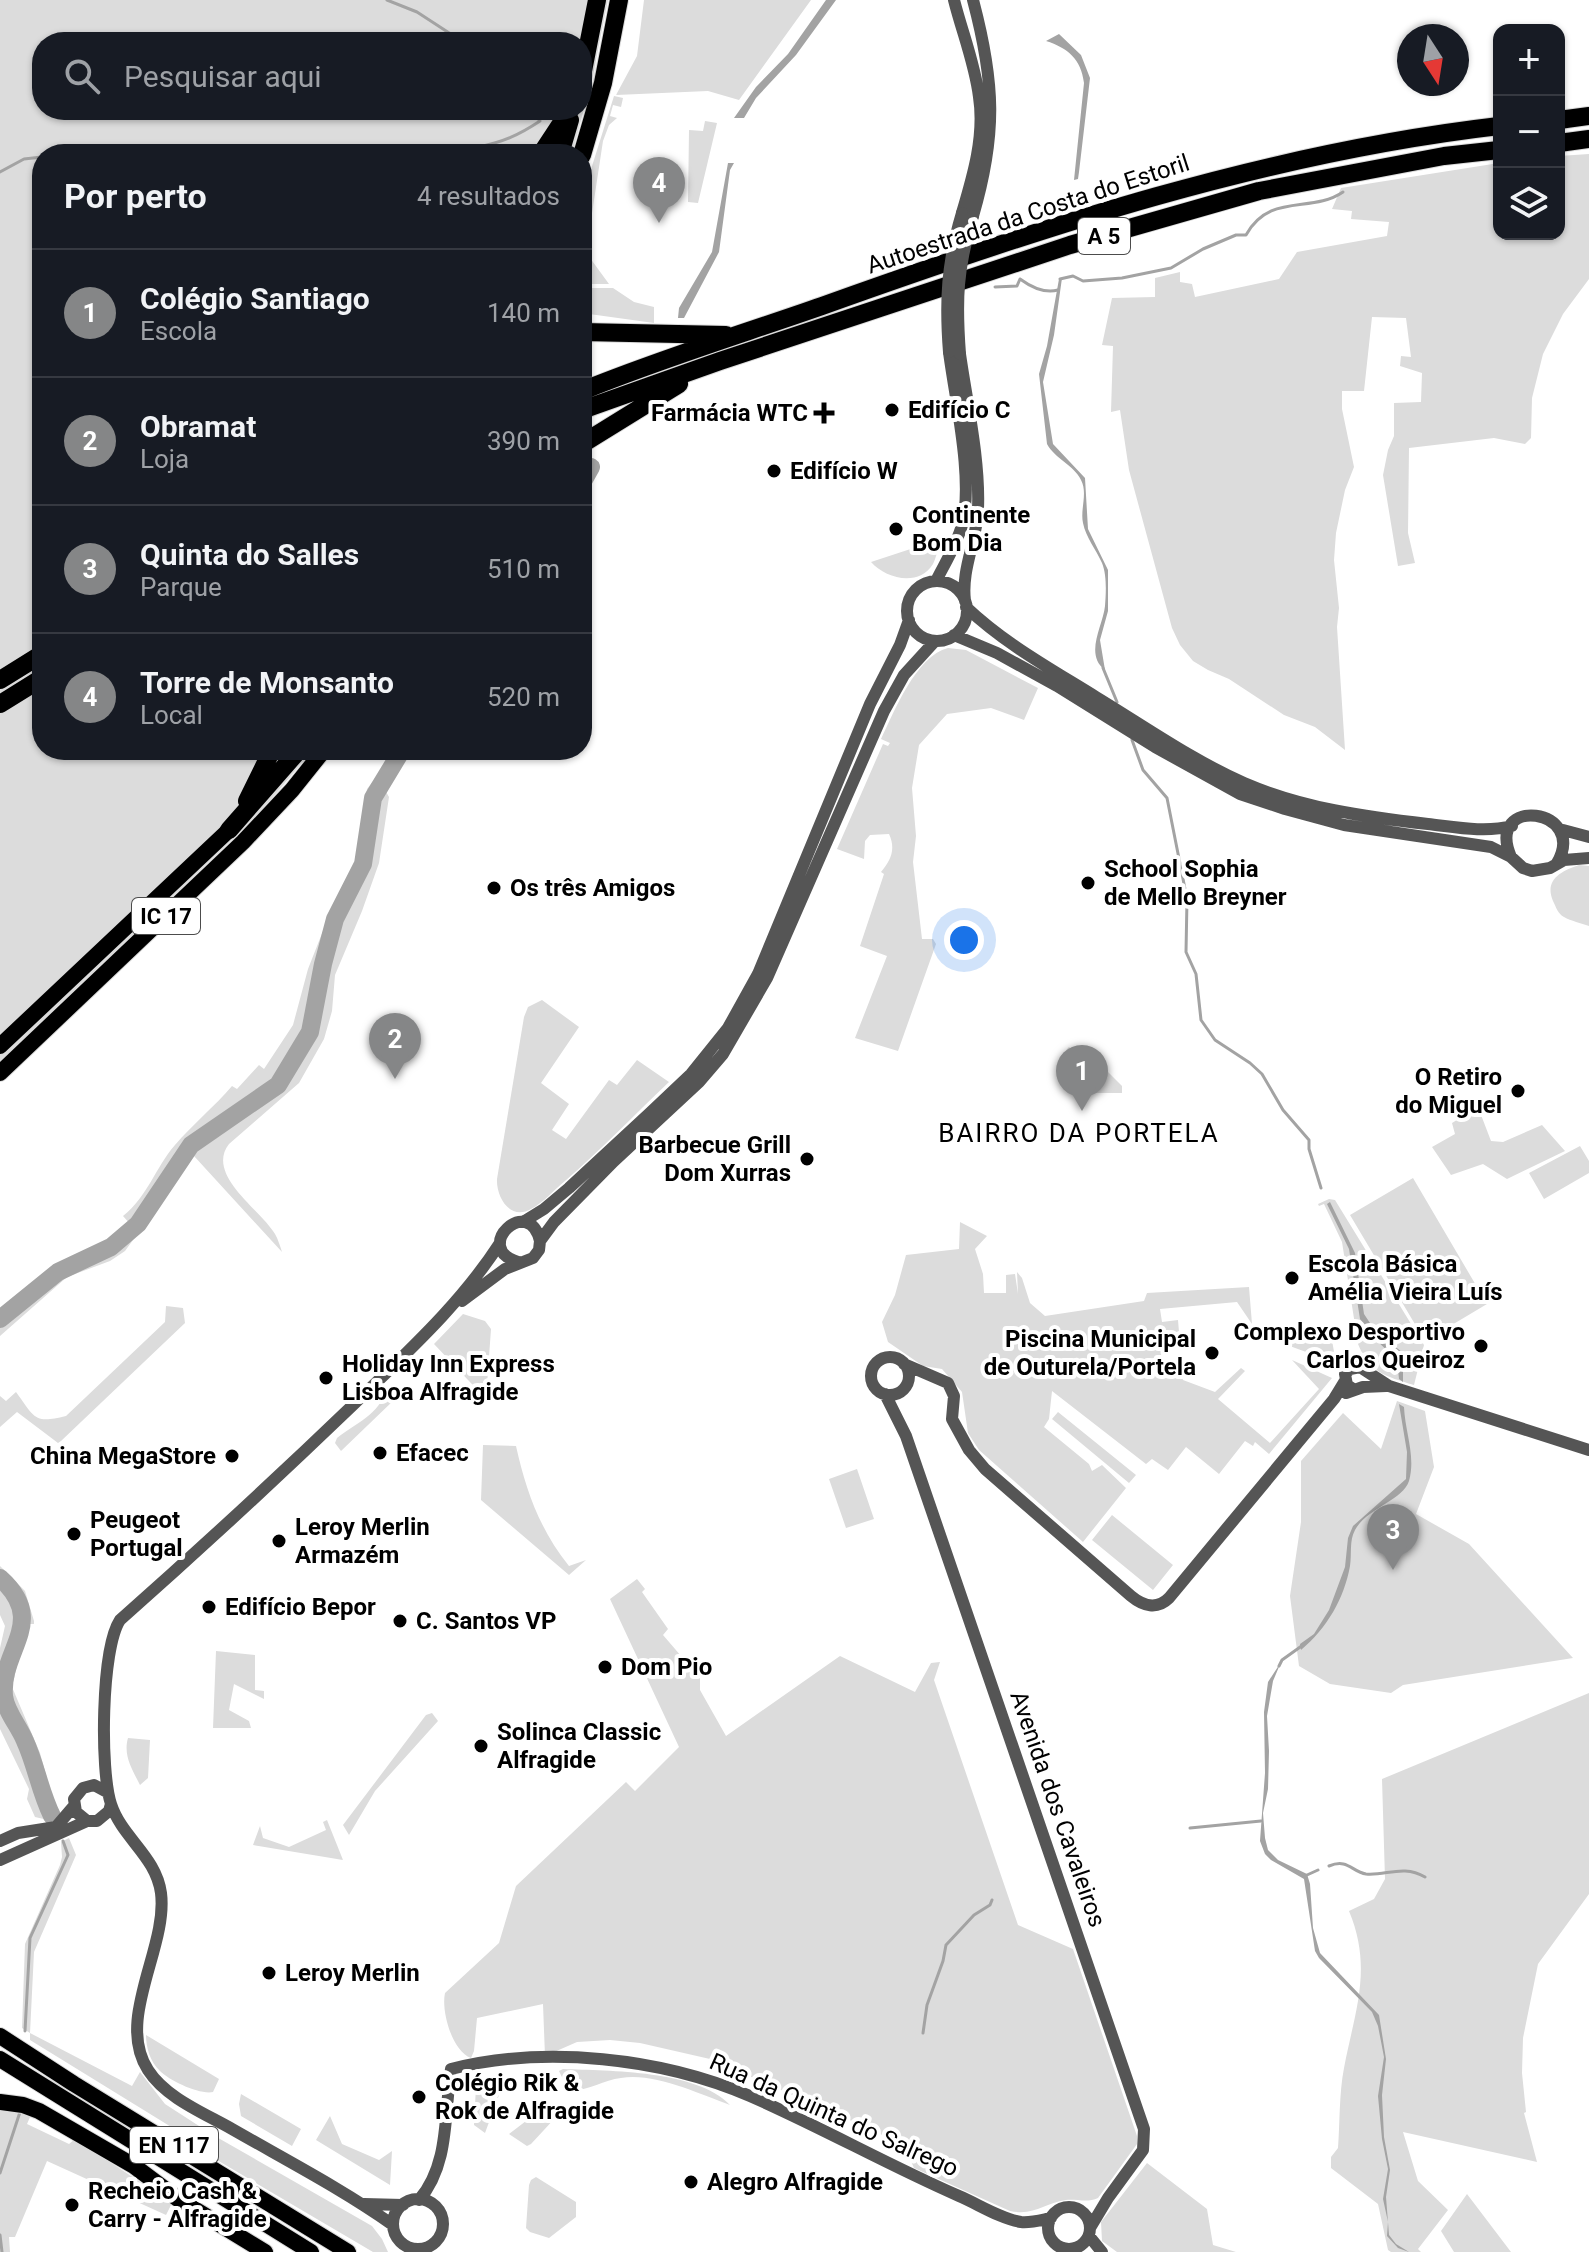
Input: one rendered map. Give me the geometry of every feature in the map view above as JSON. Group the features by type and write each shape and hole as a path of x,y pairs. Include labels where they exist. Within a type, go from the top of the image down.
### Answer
{"highway":[{"path":"591,32 597,0"},
{"path":"585,144 603,83 619,4"},
{"path":"1565,119 1589,116"},
{"path":"548,144 565,120"},
{"path":"563,144 569,120"},
{"name":"Autoestrada da Costa do Estoril","path":"592,387 918,271 1048,229 1255,169 1436,134 1493,127"},
{"path":"1565,142 1589,139"},
{"name":"Autoestrada da Costa do Estoril","path":"592,406 1070,245 1259,191 1444,156 1493,151"},
{"path":"592,332 676,332 737,336"},
{"path":"592,438 720,361"},
{"path":"0,680 32,660"},
{"path":"0,704 32,684"},
{"path":"229,830 267,760"},
{"name":"IC 17","path":"0,1046 229,830 290,760"},
{"name":"IC 17","path":"0,1073 243,842 316,760"},
{"name":"EN 117","path":"0,2036 348,2252"},
{"name":"EN 117","path":"0,2059 311,2252"},
{"path":"0,2102 39,2111 134,2166 178,2199 265,2252"},
{"path":"150,2152 170,2180 282,2252"}],"street":[{"path":"0,1860 104,1817 109,1798 104,1760 109,1660 114,1630 120,1620 274,1480 450,1309 494,1275 533,1258 548,1228 741,1027 767,978 884,711 904,675 935,641 954,635 965,621 964,579 976,528 955,353 945,305 952,249 976,162 981,121 978,87 954,0"},
{"path":"955,353 958,279 987,164 992,121 989,68 973,0"},
{"path":"936,581 972,502"},
{"path":"714,1057 758,974 870,704 900,645 909,620 909,600 916,589 936,581 956,588 966,604 991,630 1188,753 1243,783 1288,799 1349,813 1482,830 1512,826"},
{"path":"909,620 915,632 935,641"},
{"path":"954,635 1021,666 1240,794 1344,825 1474,842 1491,847 1532,871 1541,871 1564,860 1589,858"},
{"path":"1511,857 1507,838 1512,826 1522,817 1538,813 1552,818 1563,830 1589,837"},
{"path":"1556,864 1565,848 1563,830"},
{"path":"450,1309 500,1243 506,1228 544,1209 665,1105"},
{"path":"523,1222 535,1229 540,1241"},
{"path":"500,1243 504,1254 518,1262"},
{"path":"925,1375 885,1394 873,1383 874,1367 888,1357 900,1360 925,1375 944,1379 952,1389 955,1406 952,1419 976,1460 1143,1604 1159,1605 1169,1598 1334,1399 1367,1377 1365,1371"},
{"path":"904,1364 905,1386"},
{"path":"1389,1386 1354,1385 1345,1374 1356,1367 1389,1386 1589,1450"},
{"name":"Avenida dos Cavaleiros","path":"902,1427 905,1386"},
{"name":"Avenida dos Cavaleiros","path":"885,1394 902,1427 1144,2129 1143,2150 1108,2198 1089,2232"},
{"path":"0,1841 18,1833 56,1827 74,1806 78,1792 89,1785 104,1760"},
{"path":"89,1785 99,1786 109,1798 125,1831 148,1859 161,1895 160,1915 138,2026 139,2046 148,2070 176,2097 364,2204 393,2225 401,2248 445,2252"},
{"path":"74,1806 81,1818 125,1831"},
{"name":"Rua da Quinta do Salrego","path":"419,2200 429,2188 440,2162 451,2069 513,2060 618,2060 664,2067 750,2096 897,2169 1019,2222 1051,2218"},
{"path":"1093,2252 1077,2247 1061,2250 1051,2239 1049,2225 1060,2209 1078,2209 1108,2198"},
{"path":"364,2204 403,2205 419,2200 436,2208 442,2220 441,2234 427,2248"},
{"path":"393,2225 397,2211 403,2205"},
{"path":"1078,2209 1087,2217 1089,2232 1102,2252"},
{"path":"1077,2247 1089,2232"}],"shaded area":[{"path":"0,0 608,0 592,80 592,32 32,32 32,120 581,120 575,144 32,144 32,760 304,760 256,817 0,1062"},
{"path":"644,0 811,0 739,100 708,91 616,95 637,56"},
{"path":"826,0 836,0 796,55 756,98 744,118 734,118 756,87 788,54"},
{"path":"1059,34 1081,55 1090,78 1078,179 1074,180 1084,83 1080,67 1072,56 1046,41"},
{"path":"614,96 623,98 621,107 613,105 610,116 617,118 609,125 603,141 592,213 592,166"},
{"path":"705,121 717,123 698,203 688,202 689,130 703,131"},
{"path":"1589,154 1589,279 1563,314 1543,354 1532,398 1531,438 1525,444 1494,438 1409,448 1408,533 1415,563 1398,566 1383,475 1394,436 1394,403 1421,402 1422,373 1400,366 1401,356 1411,357 1406,318 1372,317 1364,391 1342,391 1342,409 1354,467 1345,490 1334,560 1345,750 1315,727 1284,715 1229,679 1193,661 1180,645 1172,628 1129,470 1120,410 1111,412 1113,346 1102,345 1112,298 1155,297 1155,278 1180,272 1180,282 1192,284 1195,297 1279,279 1297,252 1387,236 1389,222 1351,219 1352,211 1332,209 1341,188 1493,164 1493,240 1565,240 1565,156"},
{"path":"728,163 734,163 730,170 719,252 684,318 678,318 679,308 712,252"},
{"path":"592,261 609,284 592,284"},
{"path":"1062,278 1043,382 1053,444 1085,478 1088,529 1108,570 1108,611 1100,640 1105,670 1099,663 1095,648 1105,606 1104,568 1083,523 1084,490 1081,480 1047,444 1039,374 1059,279"},
{"path":"592,288 613,288 634,302 654,307 654,323 592,314"},
{"path":"941,539 933,564 920,576 894,576 871,562"},
{"path":"948,648 966,650 1038,688 1024,720 991,708 947,714 919,745 912,788 916,836 913,862 922,939 933,939 936,944 898,1051 855,1038 887,956 860,946 884,874 881,872 891,854 891,839 889,834 870,835 865,841 864,859 837,849 883,744 888,746 890,743 881,739 899,700 926,662"},
{"path":"377,776 389,797 379,863 335,975 332,1011 324,1039 299,1083 229,1144 224,1156 224,1168 229,1180 275,1234 282,1252 194,1156 125,1251 110,1261 67,1277 0,1336 0,1311 60,1263 118,1239 131,1225 123,1216 139,1200 175,1145 232,1086 237,1089 259,1065 264,1069 293,1025 308,969 356,859 367,789"},
{"path":"1579,865 1589,866 1589,926 1562,916 1551,894 1556,877"},
{"path":"542,1000 579,1027 541,1083 569,1104 552,1130 566,1139 609,1080 617,1085 637,1060 669,1082 544,1200 531,1209 517,1212 502,1200 497,1179 524,1017 528,1007"},
{"path":"1069,1047 1078,1056 1085,1049 1122,1086 1122,1093 1092,1093 1059,1058"},
{"path":"1478,1107 1491,1141 1503,1142 1542,1125 1565,1151 1507,1179 1483,1164 1451,1175 1432,1147 1455,1134 1452,1123"},
{"path":"1580,1146 1589,1161 1589,1173 1544,1199 1529,1173"},
{"path":"1413,1178 1487,1304 1425,1341 1350,1215"},
{"path":"1335,1200 1424,1345 1414,1385 1373,1367 1358,1344 1342,1242 1324,1204 1318,1204"},
{"path":"1330,1202 1355,1253 1364,1314 1374,1329 1403,1353 1403,1382 1399,1379 1397,1360 1371,1335 1360,1319 1349,1249 1327,1204"},
{"path":"960,1222 987,1236 975,1249 983,1274 984,1293 1006,1293 1006,1275 1015,1274 1018,1294 1017,1272 1030,1303 1045,1316 1144,1301 1147,1293 1249,1287 1252,1324 1237,1302 1160,1309 1162,1322 1178,1320 1179,1332 1161,1348 1162,1363 1179,1364 1183,1380 1215,1392 1241,1368 1245,1371 1218,1399 1270,1443 1319,1389 1292,1360 1332,1378 1269,1454 1255,1442 1253,1446 1245,1441 1219,1474 1186,1447 1168,1470 1152,1459 1146,1464 1052,1391 1049,1419 1044,1427 1089,1464 1092,1471 1102,1465 1126,1488 1083,1542 979,1450 968,1433 962,1392 942,1369 923,1366 888,1342 882,1322 895,1295 906,1255 959,1249"},
{"path":"166,1306 183,1308 185,1323 61,1441 58,1443 17,1412 0,1427 0,1396 6,1401 16,1392 36,1417 66,1416 165,1322"},
{"path":"463,1314 485,1321 491,1329 486,1399 434,1344"},
{"path":"1330,1329 1336,1363 1265,1337 1264,1332"},
{"path":"385,1390 394,1400 341,1451 335,1443 337,1438 373,1412"},
{"path":"1397,1401 1425,1411 1434,1467 1416,1514 1469,1544 1573,1658 1403,1685 1391,1693 1330,1684 1299,1666 1290,1596 1301,1522 1301,1461 1343,1413 1381,1449"},
{"path":"1399,1404 1404,1407 1411,1453 1409,1481 1400,1494 1367,1516 1355,1530 1351,1561 1339,1601 1319,1632 1301,1650 1300,1644 1314,1634 1329,1610 1345,1567 1348,1538 1353,1526 1406,1479 1407,1452"},
{"path":"1058,1412 1136,1475 1129,1483 1052,1419"},
{"path":"483,1445 516,1446 524,1479 550,1538 569,1566 586,1560 569,1575 481,1500"},
{"path":"857,1469 874,1519 846,1528 829,1479"},
{"path":"1112,1515 1173,1565 1153,1590 1092,1540"},
{"path":"0,1566 25,1591 34,1621 26,1627 12,1687 40,1753 57,1815 48,1820 35,1817 27,1799 29,1789 0,1729 0,1648 5,1626 0,1615"},
{"path":"637,1579 645,1589 642,1592 668,1629 663,1635 700,1678 700,1690 726,1736 840,1656 915,1692 931,1663 940,1662 934,1680 1018,1925 1073,1949 1137,2136 1137,2144 1098,2198 1066,2200 1033,2211 1010,2211 914,2168 905,2148 877,2132 710,2059 640,2043 610,2040 577,2042 545,2056 543,2004 477,2018 471,2058 458,2047 446,2020 445,1993 499,1943 516,1886 626,1782 635,1791 679,1747 610,1599"},
{"path":"216,1651 255,1655 255,1690 264,1691 264,1699 234,1684 229,1710 249,1721 251,1728 213,1728"},
{"path":"1281,1662 1273,1681 1267,1716 1269,1751 1268,1789 1263,1813 1265,1838 1268,1850 1278,1860 1307,1874 1313,1928 1320,1953 1379,2015 1386,2059 1382,2095 1384,2137 1390,2170 1386,2197 1388,2222 1383,2199 1388,2169 1378,2096 1384,2057 1378,2026 1372,2012 1315,1951 1304,1879 1271,1860 1260,1841 1265,1773 1264,1712 1268,1682"},
{"path":"1589,1693 1589,1894 1538,1964 1523,2038 1524,2113 1537,2162 1403,2132 1418,2181 1448,2210 1418,2249 1421,2252 1391,2252 1378,2204 1331,2168 1331,2157 1338,2148 1342,2078 1360,1990 1360,1952 1349,1911 1374,1899 1385,1879 1382,1779"},
{"path":"432,1713 438,1721 375,1791 349,1835 343,1825 426,1715"},
{"path":"128,1738 150,1740 148,1778 140,1785 127,1756"},
{"path":"327,1820 343,1860 253,1845 260,1826 263,1838 289,1847 326,1830 323,1822"},
{"path":"69,1838 76,1855 34,1952 30,2033 22,2028 25,1944 60,1865 61,1842"},
{"path":"30,2033 132,2086 140,2072 165,2104 372,2226 388,2252 373,2252 210,2156 168,2125 30,2040"},
{"path":"146,2035 219,2079 213,2092 185,2086 160,2071 149,2054"},
{"path":"559,2071 628,2072 675,2079 715,2093 730,2105 647,2078 621,2078 572,2091 567,2088"},
{"path":"469,2074 478,2074 479,2079 499,2078 502,2087 485,2133 474,2125 476,2086 468,2084"},
{"path":"241,2094 301,2129 292,2146 241,2116"},
{"path":"543,2108 556,2117 531,2144 527,2146 509,2134"},
{"path":"0,2109 23,2113 30,2117 27,2124 69,2144 75,2139 172,2203 166,2215 47,2161 15,2237 9,2237 10,2252 0,2252"},
{"path":"330,2116 342,2144 379,2160 392,2151 390,2185 316,2140"},
{"path":"1147,2163 1207,2209 1213,2245 1236,2252 1117,2252 1102,2241 1101,2222"},
{"path":"536,2177 576,2202 576,2217 549,2238 526,2228 529,2185"},
{"path":"1467,2194 1511,2252 1454,2252 1441,2231"},
{"path":"1388,2222 1389,2235 1409,2252 1398,2248 1387,2236"}],"waterway":[{"path":"387,0 417,12 448,32"},
{"path":"491,144 525,130 539,120"},
{"path":"0,172 32,158"},
{"path":"1060,279 1073,276 1083,281 1122,278 1171,268 1203,249 1236,235 1246,235 1267,213 1318,202 1343,192"},
{"path":"995,287 1017,286 1020,279 1038,289 1058,290"},
{"path":"1103,668 1117,702"},
{"path":"1132,740 1143,770 1167,798 1187,899 1186,952 1196,974 1201,1020 1215,1040 1262,1074 1283,1110 1309,1140 1321,1188"},
{"path":"0,1319 58,1272 111,1247 138,1224 191,1145 278,1085 310,1032 335,919 363,864 373,798 396,760"},
{"path":"0,1578 14,1594 21,1608 22,1622 5,1679 5,1702 29,1750 52,1816"},
{"path":"1279,1666 1282,1660 1303,1645"},
{"path":"1190,1828 1261,1821"},
{"path":"25,2031 30,1938 68,1855 63,1841"},
{"path":"1329,1866 1345,1864 1366,1874 1409,1871 1425,1877"},
{"path":"1307,1875 1318,1870"},
{"path":"923,2033 927,2005 946,1945 992,1900"},
{"path":"0,2173 20,2112"},
{"path":"0,2235 2,2252"}],"place":[{"name":"Torre de Monsanto","path":"659,223"},
{"name":"Edifício C","path":"892,410"},
{"name":"Farmácia WTC","path":"824,413"},
{"name":"Edifício W","path":"774,471"},
{"name":"Continente Bom Dia","path":"896,529"},
{"name":"School Sophia de Mello Breyner","path":"1088,883"},
{"name":"Os três Amigos","path":"494,888"},
{"name":"Obramat","path":"395,1079"},
{"name":"O Retiro do Miguel","path":"1518,1091"},
{"name":"Colégio Santiago","path":"1082,1111"},
{"name":"Barbecue Grill Dom Xurras","path":"807,1159"},
{"name":"Escola Básica Amélia Vieira Luís","path":"1292,1278"},
{"name":"Complexo Desportivo Carlos Queiroz","path":"1481,1346"},
{"name":"Piscina Municipal de Outurela/Portela","path":"1212,1353"},
{"name":"Holiday Inn Express Lisboa Alfragide","path":"326,1378"},
{"name":"Efacec","path":"380,1453"},
{"name":"China MegaStore","path":"232,1456"},
{"name":"Peugeot Portugal","path":"74,1534"},
{"name":"Leroy Merlin Armazém","path":"279,1541"},
{"name":"Quinta do Salles","path":"1393,1570"},
{"name":"Edifício Bepor","path":"209,1607"},
{"name":"C. Santos VP","path":"400,1621"},
{"name":"Dom Pio","path":"605,1667"},
{"name":"Solinca Classic Alfragide","path":"481,1746"},
{"name":"Leroy Merlin","path":"269,1973"},
{"name":"Colégio Rik & Rok de Alfragide","path":"419,2097"},
{"name":"Alegro Alfragide","path":"691,2182"},
{"name":"Recheio Cash & Carry - Alfragide","path":"72,2205"}],"district":[{"name":"BAIRRO DA PORTELA","path":"1079,1133"}]}
